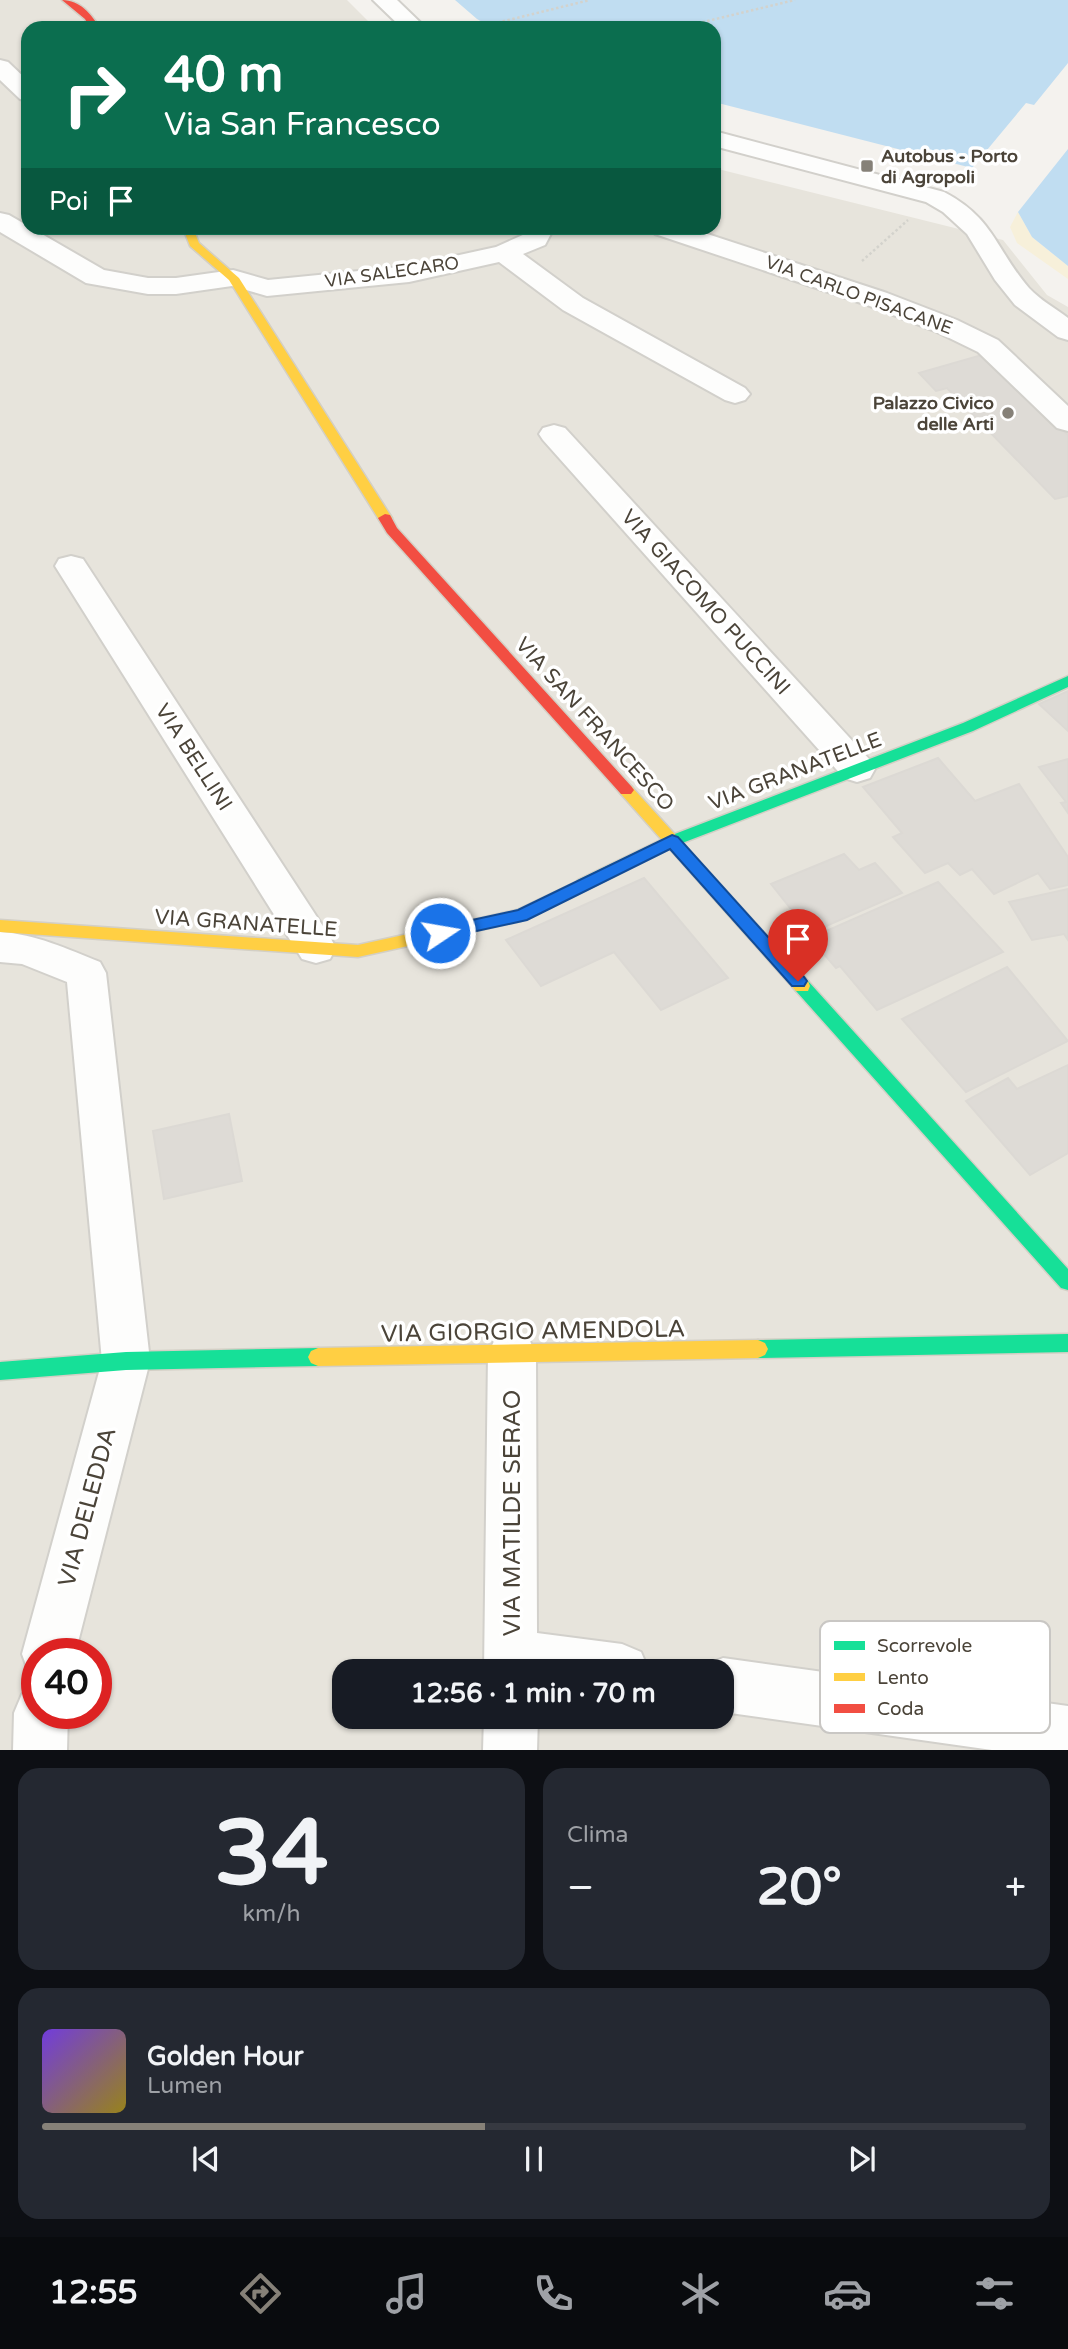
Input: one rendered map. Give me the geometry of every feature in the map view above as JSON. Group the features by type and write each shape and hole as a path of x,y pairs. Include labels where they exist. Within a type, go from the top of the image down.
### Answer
{"street":[{"path":"67,0 90,21"},
{"path":"384,0 407,21"},
{"path":"0,66 21,87"},
{"path":"721,140 935,197 957,207 970,218 1021,295 1068,331"},
{"path":"0,221 21,233"},
{"path":"24,235 96,277 148,286 176,286 233,278"},
{"name":"VIA SAN FRANCESCO","path":"190,235 194,244 233,278 392,530 1068,1282"},
{"name":"VIA SALECARO","path":"233,278 267,288 409,274 504,253 536,239 538,235"},
{"name":"VIA CARLO PISACANE","path":"685,235 947,326 988,346 1068,422"},
{"path":"504,253 573,304 736,394"},
{"name":"VIA GIACOMO PUCCINI","path":"554,434 858,769"},
{"name":"VIA BELLINI","path":"71,566 316,948"},
{"name":"VIA GRANATELLE","path":"0,926 358,951 522,915 672,841 968,727 1068,681"},
{"path":"0,947 26,949 86,973 126,1361"},
{"name":"VIA GIORGIO AMENDOLA","path":"0,1371 126,1361 1068,1343"},
{"name":"VIA MATILDE SERAO","path":"511,1659 512,1354"},
{"name":"VIA DELEDDA","path":"52,1638 126,1361"},
{"path":"734,1687 820,1698"},
{"path":"40,1750 41,1729"},
{"path":"510,1750 511,1729"},
{"path":"1050,1730 1068,1733"}],"path":[{"path":"508,21 590,0"},
{"path":"707,21 795,0"},
{"path":"834,285 935,197"}],"shaded area":[{"path":"0,0 347,0 368,21 21,21 21,235 721,235 721,170 1003,240 1047,295 1068,307 1068,1750 0,1750"}],"sand":[{"path":"1018,212 1032,237 1068,266 1068,279 1017,243 1010,227"}],"water":[{"path":"455,0 1068,0 1068,63 1034,105 1026,103 972,168 721,104 721,21 477,19"},
{"path":"1068,149 1068,266 1032,237 1018,212"}],"building":[{"name":"Palazzo Civico delle Arti","path":"985,354 1068,435 1068,496 1055,499 947,388 936,391 919,373"},
{"path":"1068,691 1068,731 1039,704"},
{"path":"938,758 975,801 1019,784 1068,857 1068,885 1050,889 1038,873 994,894 972,869 960,875 948,863 925,873 893,837 902,833 863,787"},
{"path":"1068,759 1068,813 1061,803 1066,802 1039,767"},
{"path":"844,854 859,870 875,863 902,893 810,933 771,884"},
{"path":"644,878 728,978 661,1010 614,952 541,986 506,940"},
{"path":"938,882 1003,952 877,1010 840,966 836,968 810,938"},
{"path":"1068,889 1068,940 1064,934 1032,940 1009,902"},
{"path":"1007,967 1068,1041 966,1092 902,1019"},
{"path":"1068,1065 1068,1153 1030,1175 966,1101 1008,1078 1017,1089"},
{"path":"229,1114 242,1181 164,1199 153,1131"}],"traffic: fast":[{"path":"584,884 672,841 968,727 1068,681"},
{"path":"802,986 1068,1282"},
{"path":"758,1349 1068,1343"},
{"path":"0,1371 126,1361 318,1357"}],"traffic: slow":[{"path":"191,235 194,244 233,278 385,518"},
{"path":"626,790 802,986"},
{"path":"0,926 358,951 521,915 584,884"},
{"path":"318,1357 758,1349"}],"traffic: jam":[{"path":"67,0 91,21"},
{"path":"385,518 392,530 626,790"}],"place":[{"name":"Autobus - Porto di Agropoli","path":"867,166"},
{"name":"Palazzo Civico delle Arti","path":"1008,413"}],"route":[{"path":"440,933 522,915 672,841 798,981"}]}
